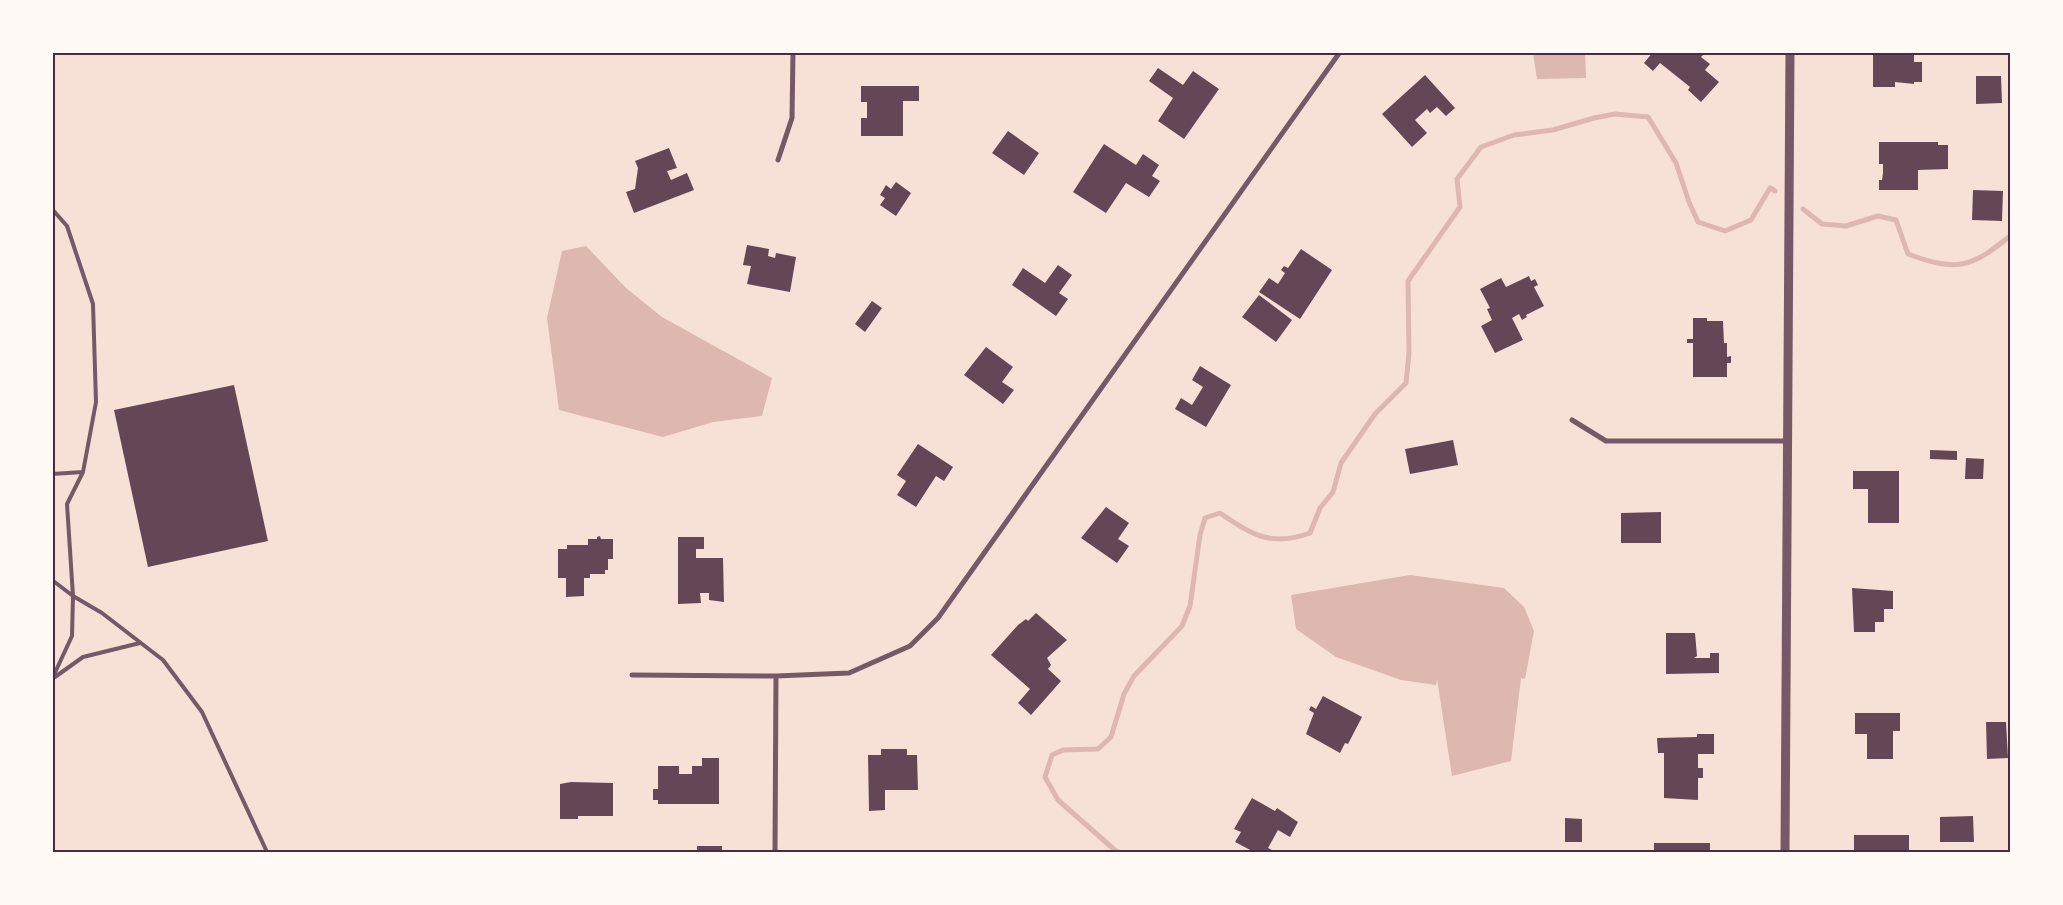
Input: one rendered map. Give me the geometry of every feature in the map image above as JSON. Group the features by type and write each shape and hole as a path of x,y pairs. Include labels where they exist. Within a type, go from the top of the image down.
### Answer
{"street":[{"path":"778,160 792,118 793,52"},
{"path":"632,675 776,676 849,673 910,646 938,618 1340,52"},
{"path":"1785,852 1790,52"},
{"path":"1572,420 1606,441 1788,441"},
{"path":"776,676 776,852"}],"lane":[{"path":"52,210 67,226 93,304 96,402 84,472 67,504 73,596 72,636 53,679"},
{"path":"52,474 84,472"},
{"path":"52,580 73,596 102,613 163,660 202,712 268,852"},
{"path":"53,679 84,657 140,642"}],"shaded area":[{"path":"1533,53 1585,53 1586,78 1537,79"},
{"path":"586,246 626,288 662,317 772,378 762,416 713,422 663,437 559,410 547,318 562,251"},
{"path":"1410,575 1504,588 1524,607 1534,631 1525,679 1521,678 1511,761 1452,776 1437,679 1436,685 1401,680 1336,657 1296,629 1291,595"}],"building":[{"path":"1653,52 1706,52 1701,57 1710,64 1705,70 1719,82 1701,102 1688,90 1690,87 1660,63 1653,71 1644,63"},
{"path":"1873,52 1914,52 1914,62 1922,62 1922,82 1914,82 1914,84 1895,82 1895,87 1873,87"},
{"path":"1158,68 1183,85 1193,71 1219,89 1184,139 1158,121 1173,98 1149,81"},
{"path":"1425,75 1455,108 1446,116 1437,107 1430,113 1427,109 1415,120 1427,133 1412,147 1382,114"},
{"path":"1976,76 2001,76 2002,103 1976,104"},
{"path":"861,86 919,86 919,101 903,101 903,136 861,136 861,118 867,118 867,102 861,102"},
{"path":"1008,131 1039,153 1024,175 992,153"},
{"path":"1879,142 1938,142 1938,145 1948,145 1948,169 1918,170 1918,190 1879,190 1879,180 1882,180 1883,164 1879,164"},
{"path":"1104,144 1136,165 1143,154 1159,165 1152,176 1160,181 1149,197 1126,183 1106,213 1073,192"},
{"path":"669,148 677,168 667,171 671,180 687,173 694,190 634,213 626,192 635,189 638,168 635,161"},
{"path":"896,182 911,193 896,216 880,205 885,198 880,195 886,185 891,189"},
{"path":"1973,190 2003,191 2002,221 1972,220"},
{"path":"747,245 769,249 768,256 775,258 776,253 796,257 790,292 747,284 751,266 743,265"},
{"path":"1301,249 1332,270 1300,319 1259,292 1269,278 1278,284 1285,273 1281,270 1284,266 1288,268"},
{"path":"1058,265 1072,275 1059,293 1068,299 1056,316 1012,285 1023,268 1045,283"},
{"path":"1529,276 1531,281 1535,279 1538,285 1534,287 1544,306 1526,315 1527,317 1522,320 1519,314 1512,318 1523,340 1495,353 1481,326 1492,320 1487,309 1490,308 1480,289 1501,278 1506,287"},
{"path":"1259,295 1292,320 1276,342 1242,317"},
{"path":"872,301 882,308 865,332 855,324"},
{"path":"1693,318 1707,318 1707,321 1723,321 1724,343 1727,343 1727,357 1731,356 1731,363 1727,363 1727,377 1693,377 1693,343 1687,343 1687,339 1693,339"},
{"path":"986,347 1013,367 1002,382 1014,390 1003,404 964,375"},
{"path":"1200,366 1231,385 1206,427 1175,409 1181,398 1192,405 1203,387 1192,380"},
{"path":"234,385 268,541 148,567 114,410"},
{"path":"1453,440 1458,465 1410,474 1405,449"},
{"path":"918,444 953,467 944,481 936,476 916,507 897,495 906,481 897,475"},
{"path":"1930,450 1957,451 1957,460 1930,459"},
{"path":"1966,458 1984,459 1983,479 1965,479"},
{"path":"1853,471 1899,471 1899,523 1868,523 1868,489 1853,489"},
{"path":"1106,507 1129,523 1118,539 1129,546 1117,563 1081,538"},
{"path":"1661,512 1661,543 1621,543 1621,513"},
{"path":"600,536 601,539 613,539 613,559 608,559 608,570 605,570 605,574 590,574 590,578 584,578 584,596 566,597 566,578 558,578 558,549 567,549 567,545 588,545 588,539 597,539"},
{"path":"678,537 704,537 704,549 696,549 696,558 723,558 724,602 709,600 709,593 700,593 701,603 678,604"},
{"path":"1852,588 1893,591 1893,609 1884,609 1884,622 1875,622 1875,632 1854,632"},
{"path":"1036,613 1067,640 1047,658 1051,665 1048,669 1061,681 1031,715 1018,703 1030,689 991,655 1018,625 1026,619 1028,621"},
{"path":"1666,633 1695,633 1697,656 1694,658 1710,658 1710,653 1719,653 1719,673 1666,674"},
{"path":"1323,696 1362,717 1348,744 1345,743 1340,753 1306,734 1314,713 1309,710 1311,706 1316,709"},
{"path":"1855,713 1900,713 1900,731 1893,731 1893,759 1867,759 1867,734 1855,734"},
{"path":"1986,722 2006,722 2008,758 1987,759"},
{"path":"1697,734 1714,734 1714,754 1698,754 1698,768 1703,768 1703,778 1698,778 1698,800 1664,798 1664,753 1658,753 1657,738 1697,737"},
{"path":"881,749 907,749 907,755 917,755 918,790 885,790 885,810 869,811 868,755 881,755"},
{"path":"702,758 719,758 719,804 658,804 658,800 653,800 653,789 658,789 658,766 679,766 679,774 692,774 692,766 702,766"},
{"path":"571,782 613,783 613,816 578,816 578,819 560,819 560,784"},
{"path":"1252,798 1275,811 1277,808 1298,822 1290,837 1278,830 1268,848 1272,850 1271,852 1254,852 1235,842 1241,832 1234,829"},
{"path":"1973,816 1974,842 1940,842 1940,817"},
{"path":"1565,818 1582,819 1582,842 1565,842"},
{"path":"1854,835 1909,835 1909,852 1854,852"},
{"path":"1654,843 1710,843 1710,852 1654,852"},
{"path":"697,846 722,846 722,852 697,852"}],"waterway":[{"path":"1117,852 1058,800 1045,777 1052,755 1063,750 1098,749 1111,737 1124,694 1134,676 1182,626 1190,606 1200,535 1205,518 1220,513 1252,533 1273,539 1284,539 1310,533 1320,508 1333,492 1341,463 1375,414 1406,383 1409,353 1408,281 1460,207 1457,179 1481,147 1514,135 1553,130 1615,114 1648,117 1676,163 1698,222 1725,231 1751,220 1770,188 1775,191"},
{"path":"1803,209 1822,224 1846,226 1878,216 1896,220 1908,254 1925,260 1951,265 1973,261 2010,236"}]}
